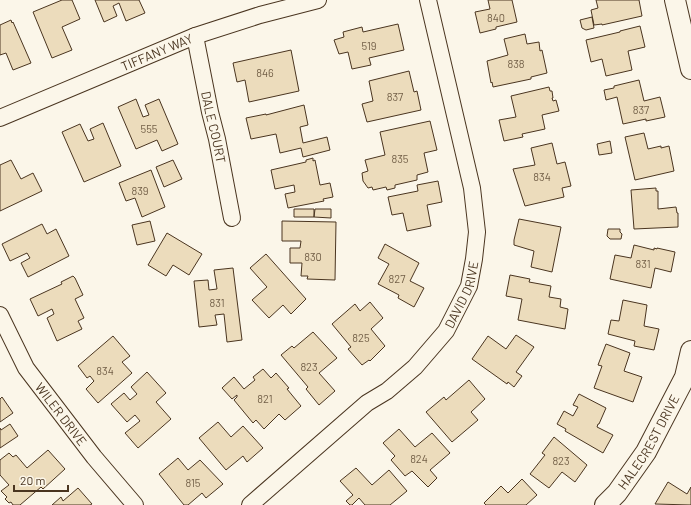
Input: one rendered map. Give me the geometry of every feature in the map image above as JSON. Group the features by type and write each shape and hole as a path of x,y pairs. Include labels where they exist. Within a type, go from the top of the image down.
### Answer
{"street":[{"name":"TIFFANY WAY","path":"0,118 195,36 260,15 318,0"},
{"name":"DAVID DRIVE","path":"250,505 367,403 387,391 415,367 446,331 468,286 474,259 477,232 472,188 428,0"},
{"path":"675,0 691,69"},
{"name":"DALE COURT","path":"195,36 210,112 218,139 232,218"},
{"name":"WILER DRIVE","path":"0,315 26,368 94,457 136,505"},
{"name":"HALECREST DRIVE","path":"605,505 617,493 646,452 685,377 691,351"}],"building":[{"path":"62,0 72,0 80,19 62,27 72,50 52,58 33,12"},
{"path":"95,0 139,0 145,13 126,21 119,3 113,6 117,16 104,22"},
{"path":"488,0 512,0 517,22 480,33 475,12 490,9"},
{"path":"596,0 639,0 642,16 602,25 594,25 591,10 598,8"},
{"path":"592,17 594,28 586,30 582,28 580,20"},
{"path":"11,20 31,63 13,70 6,53 0,55 0,25"},
{"path":"398,24 404,50 369,58 371,65 352,69 348,52 339,54 334,40 344,37 343,32 362,27 363,32"},
{"path":"640,26 645,47 628,51 632,70 606,76 602,59 591,62 586,40"},
{"path":"525,34 527,44 539,42 540,51 542,50 547,73 531,77 531,79 493,87 487,61 508,55 504,39"},
{"path":"291,50 299,91 249,102 245,80 237,82 233,63"},
{"path":"409,71 414,92 417,91 421,110 367,122 362,104 373,101 369,81"},
{"path":"639,80 644,101 660,97 665,117 623,124 617,97 606,100 604,90"},
{"path":"549,87 550,91 552,91 553,101 556,100 559,111 542,115 545,129 522,134 523,137 504,141 499,120 516,117 511,96"},
{"path":"136,99 143,117 149,115 145,105 159,99 178,144 162,151 157,140 136,149 118,107"},
{"path":"304,105 308,125 300,127 303,143 327,137 330,150 303,157 301,148 280,153 276,134 251,139 246,118 266,115"},
{"path":"430,121 437,150 424,153 428,172 417,175 417,180 395,185 395,188 387,190 386,187 373,190 372,187 368,188 363,181 362,173 368,171 365,160 385,155 380,132"},
{"path":"103,123 121,166 84,182 62,132 80,124 88,141 94,139 90,129"},
{"path":"644,133 648,149 669,146 674,171 635,180 625,137"},
{"path":"610,141 612,153 599,155 597,144"},
{"path":"552,143 557,164 565,162 571,186 562,188 564,197 525,206 513,169 535,165 531,148"},
{"path":"313,158 313,161 315,160 320,185 330,183 333,197 323,199 324,201 288,208 285,194 295,192 294,185 275,189 271,170 306,162 306,160"},
{"path":"11,160 21,179 33,173 42,191 0,211 0,165"},
{"path":"173,160 182,179 164,187 156,167"},
{"path":"151,170 165,207 142,217 135,198 126,201 119,183"},
{"path":"438,181 442,202 427,205 431,226 407,231 403,213 392,215 388,197 418,191 417,185"},
{"path":"656,188 656,191 658,191 658,209 676,207 678,213 678,227 634,229 631,190"},
{"path":"294,209 314,209 314,217 294,217"},
{"path":"315,209 331,209 331,218 314,217"},
{"path":"519,219 561,227 552,272 531,267 534,251 514,245"},
{"path":"150,221 155,241 137,245 132,225"},
{"path":"282,221 336,222 335,280 307,279 308,276 301,276 302,263 290,263 290,248 300,248 301,241 282,241"},
{"path":"42,224 47,234 56,229 69,256 28,277 21,263 30,258 27,253 10,261 2,244"},
{"path":"608,229 620,229 622,234 621,239 610,239 607,236"},
{"path":"167,233 202,254 189,275 173,265 166,276 148,265"},
{"path":"385,244 419,263 410,281 424,288 414,307 398,298 399,295 378,284 389,264 378,258"},
{"path":"634,245 654,250 654,248 657,248 675,252 671,272 655,268 651,288 610,279 615,255 631,258"},
{"path":"266,254 306,299 291,314 283,305 269,318 252,300 267,287 250,268"},
{"path":"233,268 242,340 227,342 224,314 215,315 217,325 199,327 194,281 208,280 209,290 217,289 214,270"},
{"path":"510,275 530,279 529,282 551,286 549,297 561,299 560,307 568,309 565,329 518,320 522,299 506,296"},
{"path":"73,276 83,295 75,299 84,318 78,321 82,329 57,341 47,318 54,314 52,309 38,316 30,299 62,284 61,282"},
{"path":"623,300 647,305 644,326 659,329 654,350 634,346 635,341 608,334 611,320 619,321"},
{"path":"370,302 383,318 371,329 385,346 370,361 369,360 362,365 348,349 351,347 332,324 355,304 360,311"},
{"path":"313,332 337,358 319,373 335,391 319,405 306,389 308,387 281,355 292,346 294,348"},
{"path":"516,335 534,347 516,372 522,376 514,387 508,382 507,384 472,359 488,336 506,349"},
{"path":"113,336 130,356 122,362 132,373 98,403 86,389 94,381 90,376 87,378 78,366"},
{"path":"606,344 630,353 624,371 642,377 633,402 594,388 602,366 598,365"},
{"path":"263,369 271,378 276,373 289,388 287,389 301,406 285,420 279,414 264,429 256,420 253,423 234,400 237,395 232,399 222,388 234,377 244,389 255,380 253,377"},
{"path":"147,372 166,393 156,402 171,419 138,448 125,433 140,421 135,415 127,422 111,404 124,393 130,400 137,394 131,387"},
{"path":"469,380 485,399 471,412 478,420 452,442 426,412 444,397 446,400"},
{"path":"579,394 606,408 597,427 613,435 603,453 565,431 566,429 557,424 564,411 573,416 578,407 573,405"},
{"path":"2,397 13,413 0,422 0,399"},
{"path":"218,422 231,437 243,426 263,448 247,462 243,456 226,470 199,438"},
{"path":"10,424 18,436 0,448 0,428 1,430"},
{"path":"399,429 415,447 432,433 450,453 430,470 437,478 428,487 412,471 405,476 391,460 395,456 383,443"},
{"path":"554,437 587,465 575,482 562,472 549,488 530,474 545,455 542,453"},
{"path":"48,450 65,469 43,489 41,487 20,505 13,505 11,502 9,503 5,499 7,497 1,491 9,485 0,475 0,460 9,453 13,457 16,455 27,468"},
{"path":"178,458 188,470 200,460 223,484 206,498 202,493 188,505 184,505 159,474"},
{"path":"356,468 372,485 389,470 407,491 390,505 365,505 359,498 352,505 350,505 346,501 353,495 340,481"},
{"path":"522,479 537,495 526,505 486,505 484,503 501,486 508,493"},
{"path":"668,482 687,494 691,487 691,505 655,504"},
{"path":"78,488 92,504 52,505 61,497 63,501"}]}
